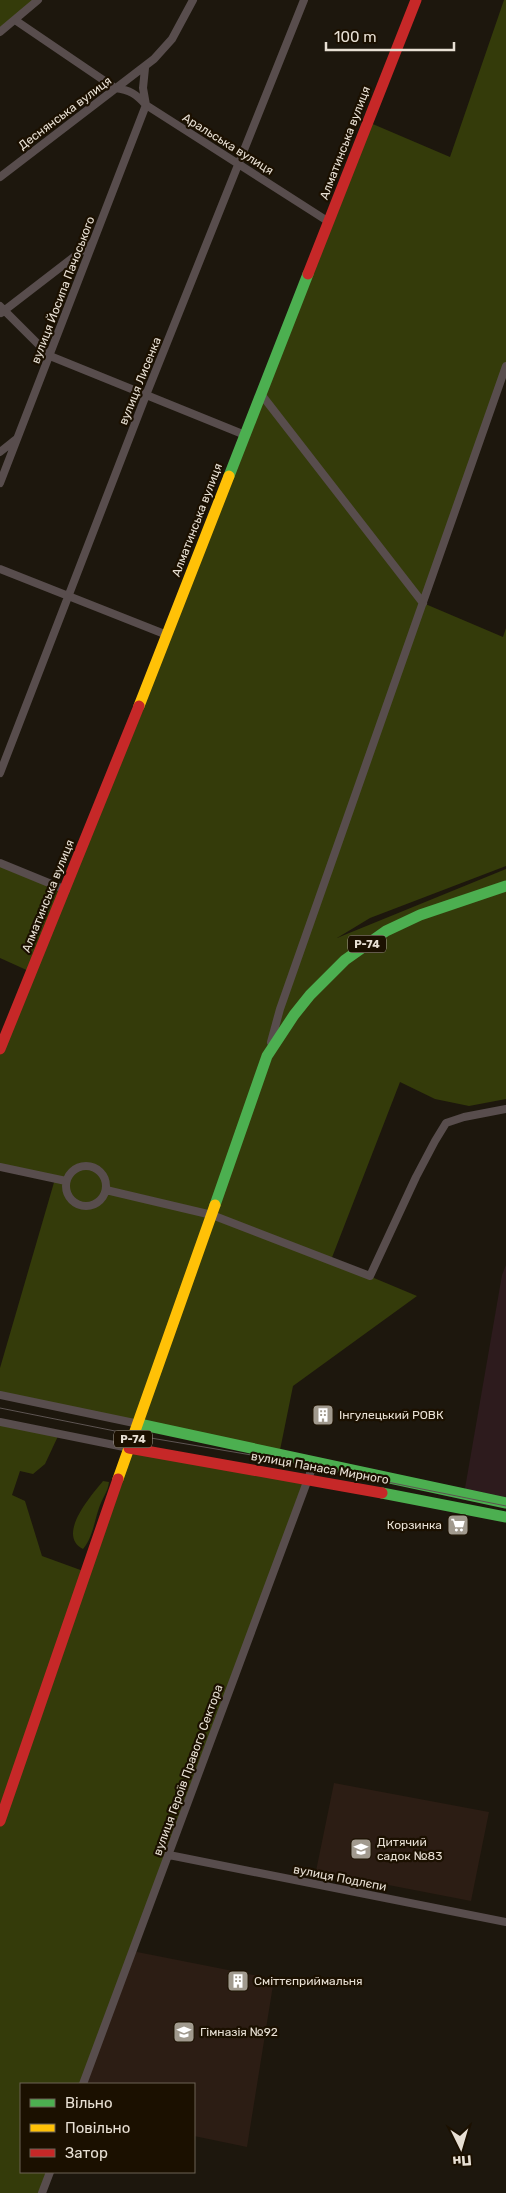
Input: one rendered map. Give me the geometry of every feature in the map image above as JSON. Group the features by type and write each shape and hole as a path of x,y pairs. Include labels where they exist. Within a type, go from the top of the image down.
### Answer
{"main road":[{"name":"Алматинська вулиця","path":"0,1049 66,890 416,0"},
{"name":"Р-74","path":"0,1821 267,1056 285,1024 324,978 356,952 384,933 408,920 506,886"},
{"name":"вулиця Панаса Мирного","path":"139,1424 506,1503"},
{"name":"вулиця Панаса Мирного","path":"130,1448 308,1479 506,1517"}],"street":[{"path":"0,32 38,0"},
{"path":"146,105 143,88 144,68 172,38 193,0"},
{"name":"вулиця Лисенка","path":"0,773 146,395 240,165 304,0"},
{"name":"Аральська вулиця","path":"15,20 115,88 128,89 135,93 146,105 329,222"},
{"name":"Деснянська вулиця","path":"0,177 115,88 144,68"},
{"name":"вулиця Йосипа Пачоського","path":"0,483 146,105"},
{"path":"94,241 1,310 50,356 245,435"},
{"path":"267,1056 280,1009 506,366"},
{"path":"261,394 423,603"},
{"path":"0,452 16,439"},
{"path":"0,569 167,635"},
{"path":"0,863 66,890"},
{"path":"106,1190 212,1216 370,1276 416,1177 446,1123 464,1117 506,1109"},
{"path":"0,1167 66,1181"},
{"path":"78,1167 91,1167 98,1170 104,1176 106,1190 103,1197 95,1205 81,1206 74,1204 68,1196 65,1187 70,1174 78,1167"},
{"path":"0,1395 139,1424"},
{"path":"0,1422 130,1448"},
{"name":"вулиця Героїв Правого Сектора","path":"83,2083 314,1463"},
{"name":"вулиця Подлєпи","path":"169,1855 506,1922"},
{"path":"42,2193 50,2173"}],"shaded area":[{"path":"506,1265 506,1503 464,1494 502,1275"},
{"path":"334,1783 489,1812 471,1901 316,1871"},
{"name":"Гімназія №92","path":"132,1951 274,1979 247,2147 195,2136 195,2083 83,2083"}],"green space":[{"path":"0,0 38,0 0,32"},
{"path":"504,0 506,0 506,366 423,603 503,637 506,628 506,866 370,918 337,938 506,869 506,1099 469,1106 435,1099 400,1082 331,1260 417,1296 293,1386 279,1455 0,1395 0,1368 55,1179 0,1167 0,1049 31,972 0,958 0,863 65,890 368,122 450,157"},
{"path":"0,1422 59,1434 45,1464 33,1474 20,1471 12,1495 25,1501 42,1556 86,1572 129,1448 308,1479 83,2083 20,2083 20,2173 50,2173 42,2193 0,2193"},
{"path":"103,1481 109,1482 107,1489 100,1504 91,1534 83,1549 76,1543 73,1535 74,1525 84,1505"}],"tram line":[{"path":"0,1408 145,1437 269,1458 506,1506"}],"traffic: fast":[{"path":"229,476 308,274"},
{"path":"215,1205 267,1056 294,1015 310,995 345,960 386,931 420,915 506,886"},
{"path":"139,1424 506,1503"},
{"path":"382,1493 506,1517"}],"traffic: slow":[{"path":"139,706 229,476"},
{"path":"118,1479 215,1205"}],"traffic: jam":[{"path":"308,274 416,0"},
{"path":"0,1049 139,706"},
{"path":"129,1448 382,1493"},
{"path":"0,1821 118,1479"}],"place":[{"name":"Інгулецький РОВК","path":"323,1415"},
{"name":"Корзинка","path":"458,1525"},
{"name":"Дитячий садок №83","path":"361,1849"},
{"name":"Сміттєприймальня","path":"238,1981"},
{"name":"Гімназія №92","path":"184,2032"}]}
